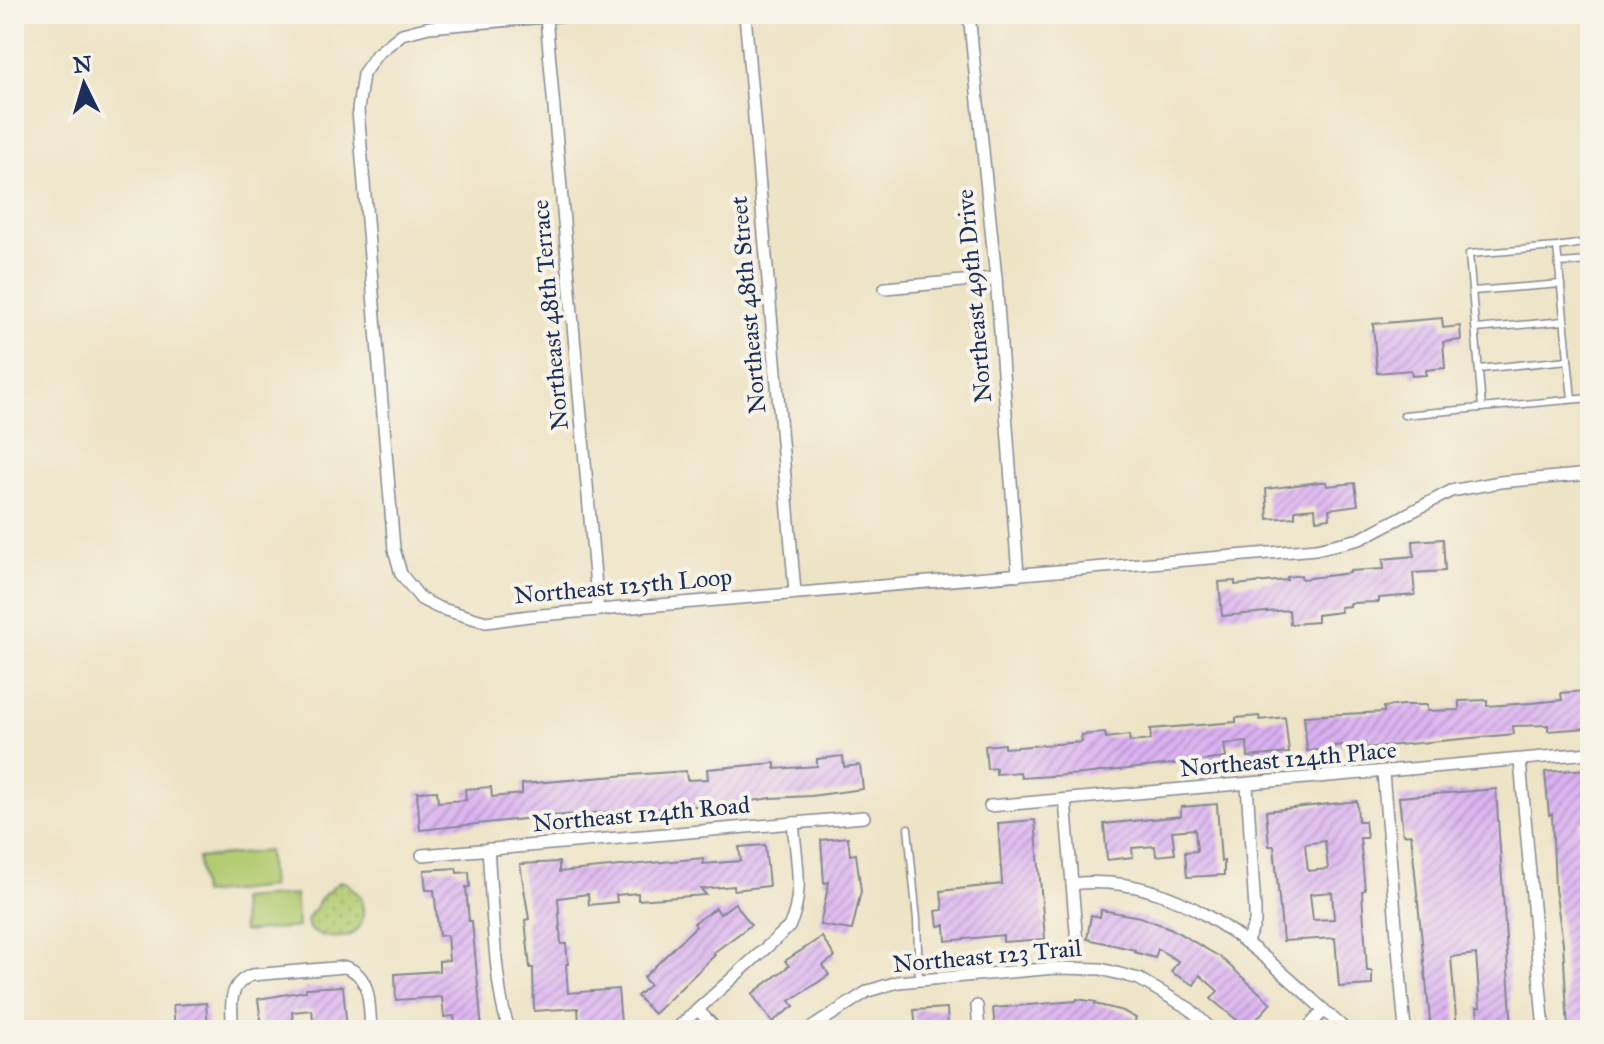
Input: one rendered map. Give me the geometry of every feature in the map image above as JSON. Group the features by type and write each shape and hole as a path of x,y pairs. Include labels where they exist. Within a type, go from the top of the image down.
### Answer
{"street":[{"name":"Northeast 125th Loop","path":"582,14 429,27 402,34 377,54 363,74 358,110 393,533 401,574 421,599 439,608 486,622 1336,545 1384,528 1408,512 1451,491 1500,482 1590,474"},
{"name":"Northeast 48th Street","path":"745,14 795,592"},
{"name":"Northeast 49th Drive","path":"969,14 996,278 1018,575"},
{"name":"Northeast 48th Terrace","path":"546,17 598,610"},
{"path":"885,288 996,278"},
{"name":"Northeast 124th Place","path":"990,806 1590,753"},
{"path":"1520,761 1544,1030"},
{"path":"1383,773 1405,1030"},
{"path":"1247,785 1255,923 1247,941"},
{"path":"1065,800 1077,943"},
{"name":"Northeast 124th Road","path":"422,855 864,817"},
{"path":"675,1030 789,927 797,911 799,895 793,823"},
{"path":"488,849 500,996 511,1030"},
{"path":"1072,884 1103,882 1161,895 1202,911 1247,941 1346,1030"},
{"path":"233,1030 233,990 241,979 252,975 345,967 356,970 367,986 371,1030"},
{"name":"Northeast 123 Trail","path":"808,1030 868,991 898,982 1056,968 1101,969 1139,979 1190,1009 1212,1030"},
{"path":"977,1006 979,1030"},
{"path":"698,1010 717,1030"},
{"path":"1306,1030 1324,1010"}],"lane":[{"path":"1482,408 1469,254 1590,242"},
{"path":"1557,247 1572,399"},
{"path":"1559,263 1590,261"},
{"path":"1473,291 1561,284"},
{"path":"1476,329 1564,321"},
{"path":"1479,369 1568,360"},
{"path":"1404,415 1590,398"},
{"path":"908,828 919,980"}],"green space":[{"path":"268,851 271,887 202,894 198,858"},
{"path":"340,881 347,883 361,897 363,913 360,926 353,933 341,937 314,932 309,929 307,920 323,896"},
{"path":"295,895 298,927 243,932 240,899"}],"building":[{"path":"1442,318 1443,328 1460,326 1461,340 1443,342 1445,368 1426,370 1426,375 1412,376 1411,370 1377,373 1373,324"},
{"path":"1326,482 1327,486 1355,483 1358,505 1329,509 1330,518 1316,520 1315,508 1295,510 1295,517 1268,519 1266,489"},
{"path":"1443,539 1445,571 1413,573 1415,595 1379,598 1379,602 1350,603 1350,606 1340,607 1341,612 1317,615 1317,622 1290,624 1289,610 1222,616 1219,582 1235,581 1235,585 1287,580 1287,577 1301,575 1302,579 1384,569 1383,559 1414,556 1413,541"},
{"path":"1584,691 1587,728 1548,731 1548,725 1513,726 1514,734 1366,748 1365,743 1307,751 1304,716 1384,712 1384,707 1403,705 1427,705 1427,711 1459,710 1459,701 1487,700 1487,706 1531,703 1562,700 1561,693"},
{"path":"1259,716 1260,720 1285,717 1289,753 1248,757 1247,742 1224,744 1226,758 1083,774 1021,778 1020,772 996,774 996,768 987,769 985,746 1004,744 1004,748 1082,742 1081,735 1105,733 1106,738 1129,735 1130,742 1151,740 1150,729 1236,722 1236,718"},
{"path":"843,756 844,767 860,765 863,789 738,803 552,816 420,830 417,792 437,791 438,802 466,800 465,789 491,787 492,797 522,794 522,784 616,776 686,771 687,780 708,779 707,769 775,763 775,769 817,766 817,759"},
{"path":"1588,769 1589,791 1586,792 1589,822 1579,822 1581,844 1587,844 1589,869 1581,870 1582,892 1590,892 1590,917 1585,918 1590,940 1590,1030 1568,1030 1563,943 1555,889 1552,814 1549,815 1545,772"},
{"path":"1496,789 1512,1030 1479,1030 1476,954 1451,957 1457,1030 1431,1030 1411,834 1403,835 1399,797"},
{"path":"1357,801 1358,821 1365,821 1367,838 1360,838 1367,971 1372,971 1372,985 1339,987 1335,938 1283,941 1274,846 1269,846 1266,811","holes":["1325,841 1328,869 1308,871 1305,844","1332,892 1334,919 1313,920 1310,894"]},
{"path":"1217,804 1224,875 1187,877 1185,852 1197,851 1195,829 1172,831 1175,854 1156,856 1155,846 1132,848 1133,857 1107,860 1104,824 1181,816 1181,807"},
{"path":"1035,820 1045,939 1003,942 1003,935 946,941 945,925 938,926 936,911 943,910 941,891 1002,884 998,823"},
{"path":"848,837 850,855 856,854 861,891 852,930 820,925 829,882 824,883 821,840"},
{"path":"765,845 769,886 734,890 734,886 701,889 706,895 638,900 638,893 616,895 617,902 589,905 588,894 558,898 561,944 566,944 568,993 618,989 621,1023 579,1024 578,1008 534,1011 533,968 530,968 525,920 529,919 520,864 559,862 559,872 703,858 703,864 741,861 739,847"},
{"path":"456,868 457,873 469,872 470,887 466,887 482,1030 456,1030 454,1016 444,1017 442,997 396,1000 395,974 439,971 439,961 449,960 447,935 439,936 434,890 426,890 424,870"},
{"path":"735,903 751,925 713,953 715,955 654,1014 637,996 650,985 643,978 696,926 694,923 716,908 720,914"},
{"path":"1101,910 1140,917 1170,928 1220,957 1271,1003 1248,1029 1211,999 1218,991 1200,975 1194,985 1171,972 1178,961 1158,949 1155,958 1087,939 1091,915 1100,917"},
{"path":"822,937 835,957 823,965 829,975 790,1001 794,1006 772,1022 752,994 789,966 785,961"},
{"path":"343,986 347,1030 314,1030 312,1010 292,1012 294,1030 262,1030 258,999 306,991 306,988"},
{"path":"1077,999 1096,1002 1136,1018 1132,1030 1071,1030 1072,1026 995,1030 993,1008"},
{"path":"206,1003 208,1030 175,1030 173,1005"},
{"path":"947,1008 948,1027 916,1029 914,1010"}]}
